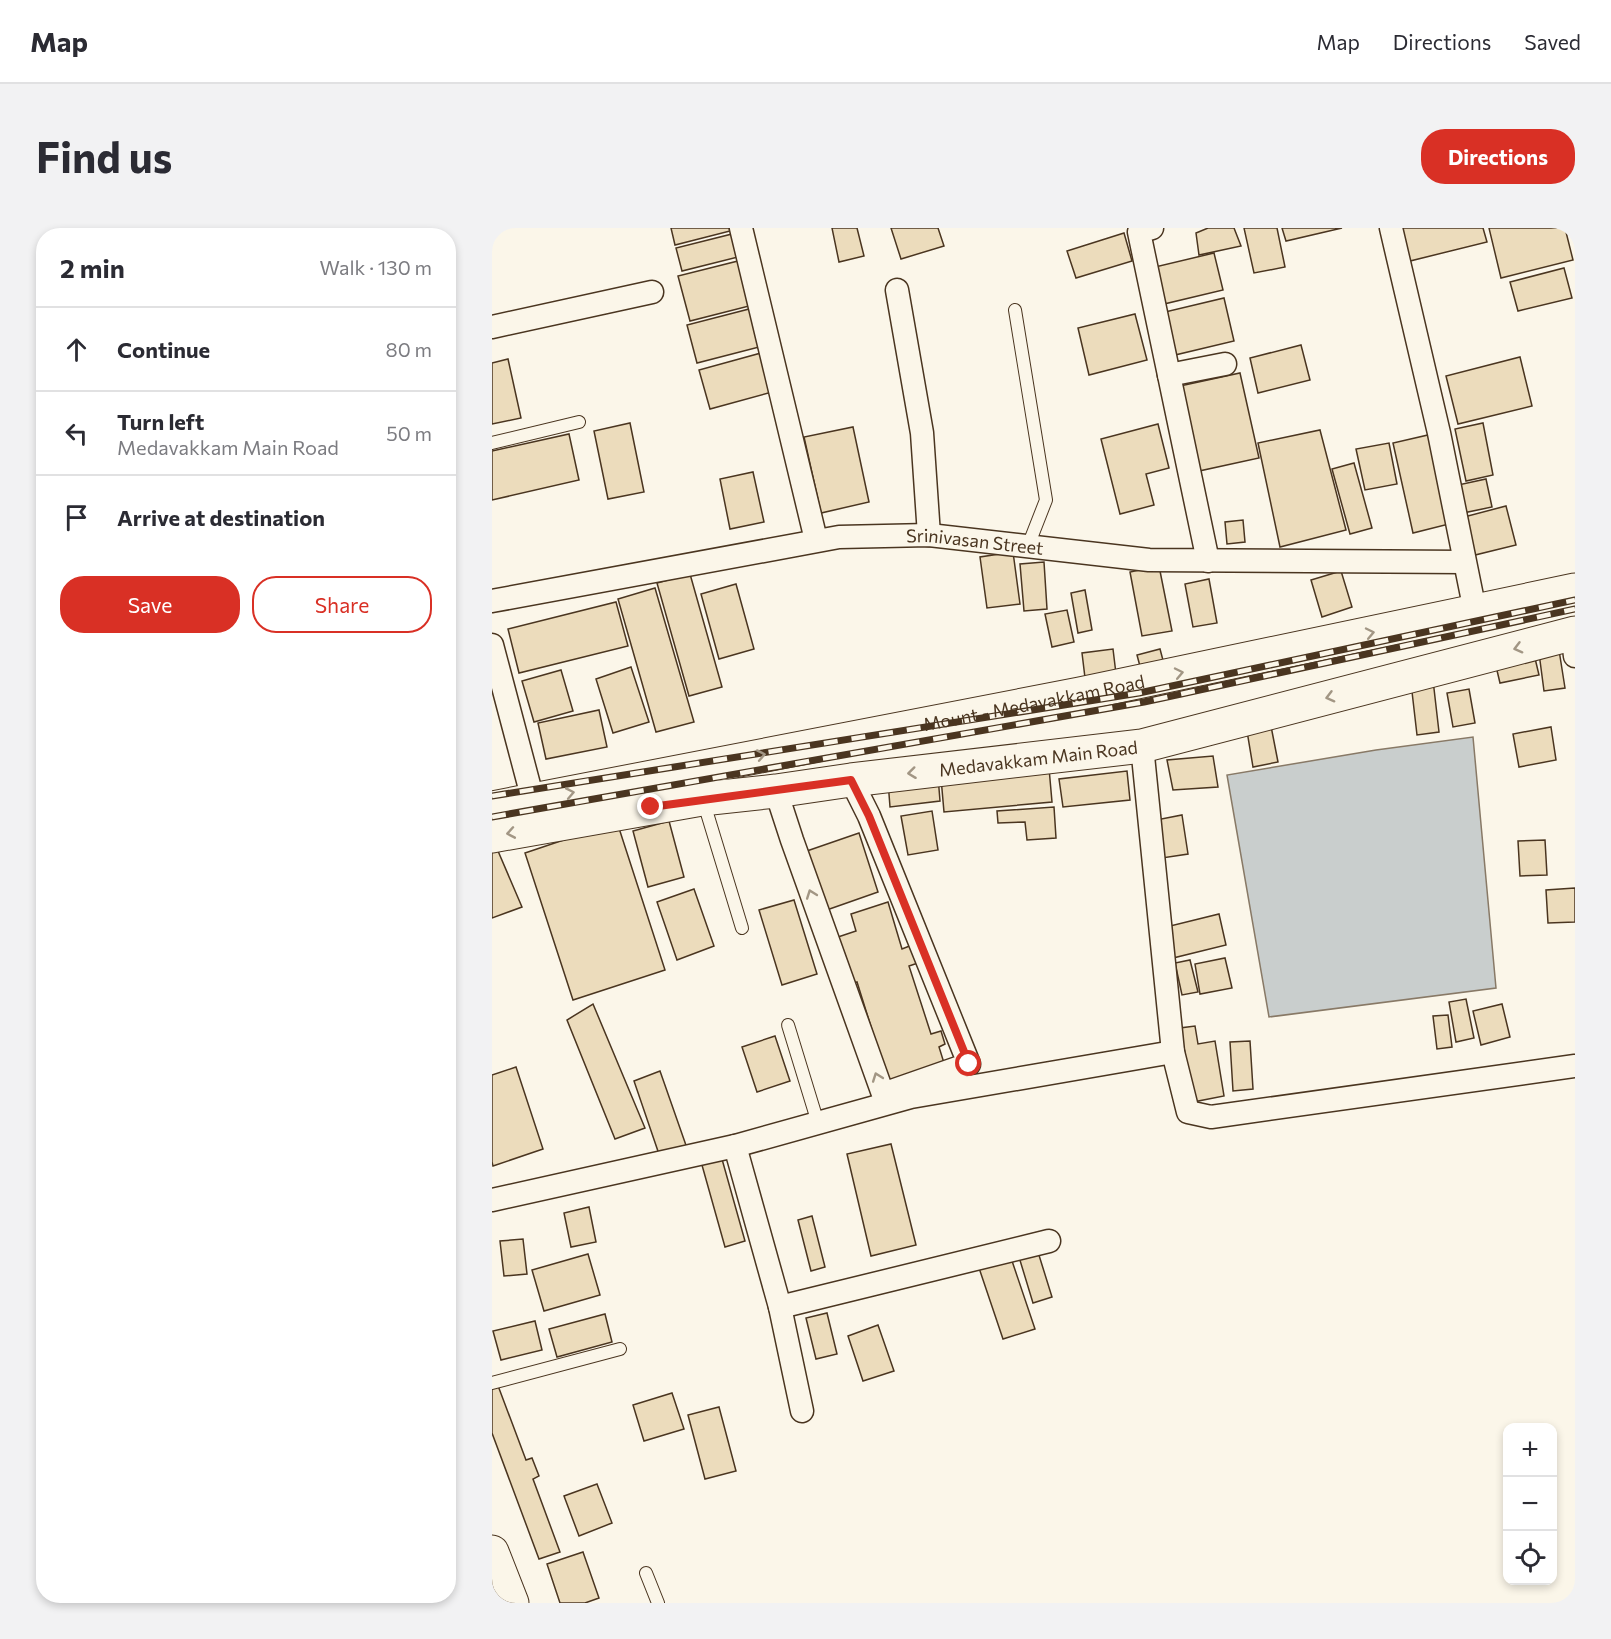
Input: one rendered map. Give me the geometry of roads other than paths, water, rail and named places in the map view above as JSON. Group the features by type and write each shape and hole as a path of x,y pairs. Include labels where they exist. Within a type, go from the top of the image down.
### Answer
{"main road":[{"name":"Mount - Medavakkam Road","path":"492,808 1080,694 1575,590"},
{"name":"Medavakkam Main Road","path":"492,836 702,799 1142,746 1574,641"},
{"path":"492,1552 512,1603"}],"street":[{"path":"741,228 816,540"},
{"path":"1152,228 1139,232 1208,561"},
{"path":"1391,228 1439,433 1475,611"},
{"path":"897,290 922,433 929,535"},
{"path":"492,327 652,292"},
{"path":"1169,375 1225,364"},
{"name":"Srinivasan Street","path":"492,601 839,537 929,535 1149,560 1464,562"},
{"path":"492,645 533,800"},
{"path":"1142,746 1173,1052 1188,1112 1211,1117 1575,1066"},
{"path":"776,791 883,1094 969,1064 869,816 851,780"},
{"path":"492,1200 735,1146 911,1097 1173,1052"},
{"path":"735,1146 780,1307 802,1411"},
{"path":"780,1307 1049,1241"}],"lane":[{"path":"1015,310 1046,500 1028,546"},
{"path":"492,443 579,422"},
{"path":"702,799 742,928"},
{"path":"788,1024 818,1123"},
{"path":"492,1383 620,1349"},
{"path":"646,1573 658,1603"}],"railway":[{"path":"492,796 1139,693 1575,600"},
{"path":"492,817 1144,702 1575,609"}]}
